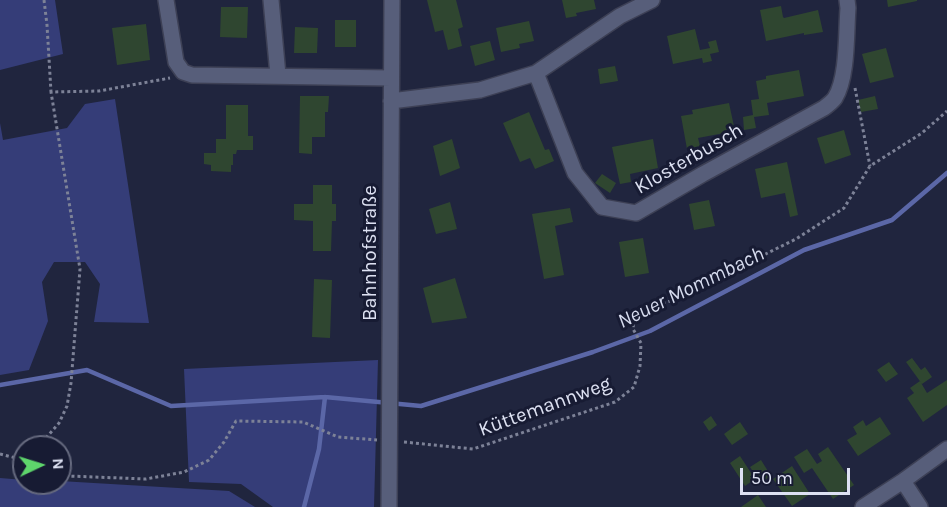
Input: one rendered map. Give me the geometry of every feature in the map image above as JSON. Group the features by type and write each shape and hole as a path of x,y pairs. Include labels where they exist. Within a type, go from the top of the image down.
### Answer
{"street":[{"path":"166,0 176,62 183,72 192,75 391,78"},
{"path":"271,0 278,75"},
{"name":"Bahnhofstraße","path":"389,507 392,0"},
{"path":"391,101 480,90 536,73 620,16 652,0"},
{"name":"Klosterbusch","path":"536,73 575,173 602,207 636,213 834,101 844,75 848,0"},
{"path":"863,507 947,448"},
{"path":"903,481 920,507"}],"path":[{"path":"44,0 51,92 80,269 67,406 59,423 48,435"},
{"path":"51,92 99,90 176,77 183,72"},
{"path":"844,75 853,80 870,166"},
{"name":"Küttemannweg","path":"72,476 146,479 184,472 209,460 224,442 236,421 303,422 338,437 473,449 615,402 634,387 639,366 641,343 633,329 634,316 654,306 690,295 721,276 796,239 844,208 870,166 922,133 947,111"}],"shaded area":[{"path":"0,0 55,0 63,54 0,70"},
{"path":"115,99 149,323 94,322 100,284 85,262 54,262 42,282 48,321 29,370 0,375 0,123 3,140 67,128 85,104"},
{"path":"378,360 374,507 273,507 241,484 189,482 184,369"},
{"path":"0,478 12,479 12,495 72,495 72,482 229,491 255,507 0,507"}],"building":[{"path":"427,0 456,0 463,27 458,29 462,46 448,50 443,30 435,32"},
{"path":"562,0 594,0 596,9 576,13 577,16 566,18"},
{"path":"887,0 917,0 917,1 888,7"},
{"path":"781,6 784,18 818,10 823,32 804,35 804,33 766,41 760,10"},
{"path":"221,7 248,7 247,38 220,37"},
{"path":"335,20 356,20 356,47 335,47"},
{"path":"529,21 534,41 519,44 520,48 501,52 496,28"},
{"path":"146,24 150,60 117,65 112,28"},
{"path":"295,27 318,28 317,53 294,53"},
{"path":"695,29 700,50 710,48 708,42 716,40 719,52 710,54 712,61 703,63 702,58 673,64 667,36"},
{"path":"490,41 495,60 475,66 470,46"},
{"path":"886,48 894,77 870,83 862,54"},
{"path":"615,66 618,81 600,84 598,69"},
{"path":"799,70 804,96 767,103 769,115 754,117 756,128 744,130 743,117 753,115 751,100 759,99 756,81 766,79 766,76"},
{"path":"300,96 329,96 328,112 325,112 325,137 312,137 312,154 299,153"},
{"path":"875,96 878,109 861,112 858,100"},
{"path":"729,103 735,131 698,138 700,146 687,149 681,116 693,114 692,110"},
{"path":"226,105 248,105 248,136 253,136 253,150 237,150 236,154 233,154 231,172 211,171 211,165 204,164 204,153 216,153 216,139 226,139"},
{"path":"529,112 545,150 549,149 554,161 535,169 530,158 520,162 503,123"},
{"path":"844,130 851,155 825,164 817,138"},
{"path":"452,139 460,168 440,176 433,146"},
{"path":"653,139 658,168 630,174 631,182 620,184 612,147"},
{"path":"787,162 798,215 790,217 785,193 761,198 755,169"},
{"path":"602,174 616,183 610,193 595,183"},
{"path":"313,185 332,185 332,204 336,204 336,221 332,221 331,251 313,251 313,221 294,220 294,204 313,204"},
{"path":"709,200 715,226 694,230 689,204"},
{"path":"450,202 457,229 436,234 429,209"},
{"path":"570,208 573,222 555,226 564,275 544,279 532,214"},
{"path":"643,238 649,273 625,277 619,242"},
{"path":"455,278 467,318 432,323 423,288"},
{"path":"314,279 332,280 330,338 312,337"},
{"path":"912,358 921,370 925,367 932,377 922,384 906,362"},
{"path":"889,362 898,374 886,382 877,370"},
{"path":"947,380 947,405 923,422 907,398 914,393 910,388 920,381 927,393"},
{"path":"711,416 717,425 709,431 703,422"},
{"path":"880,417 891,434 858,456 847,440 857,434 853,427 863,420 866,426"},
{"path":"740,422 748,434 732,445 724,434"},
{"path":"828,447 854,485 833,499 812,468 804,473 794,457 807,449 817,464 822,461 818,454"},
{"path":"740,456 755,479 745,486 730,463"},
{"path":"761,460 771,476 760,483 750,467"},
{"path":"792,466 810,494 792,506 773,479"},
{"path":"758,495 766,507 741,507"}],"waterway":[{"name":"Neuer Mommbach","path":"0,385 87,370 171,406 325,397 421,406 593,352 650,331 804,250 892,220 947,173"},
{"name":"Neuer Mommbach","path":"304,507 319,449 325,397"}]}
